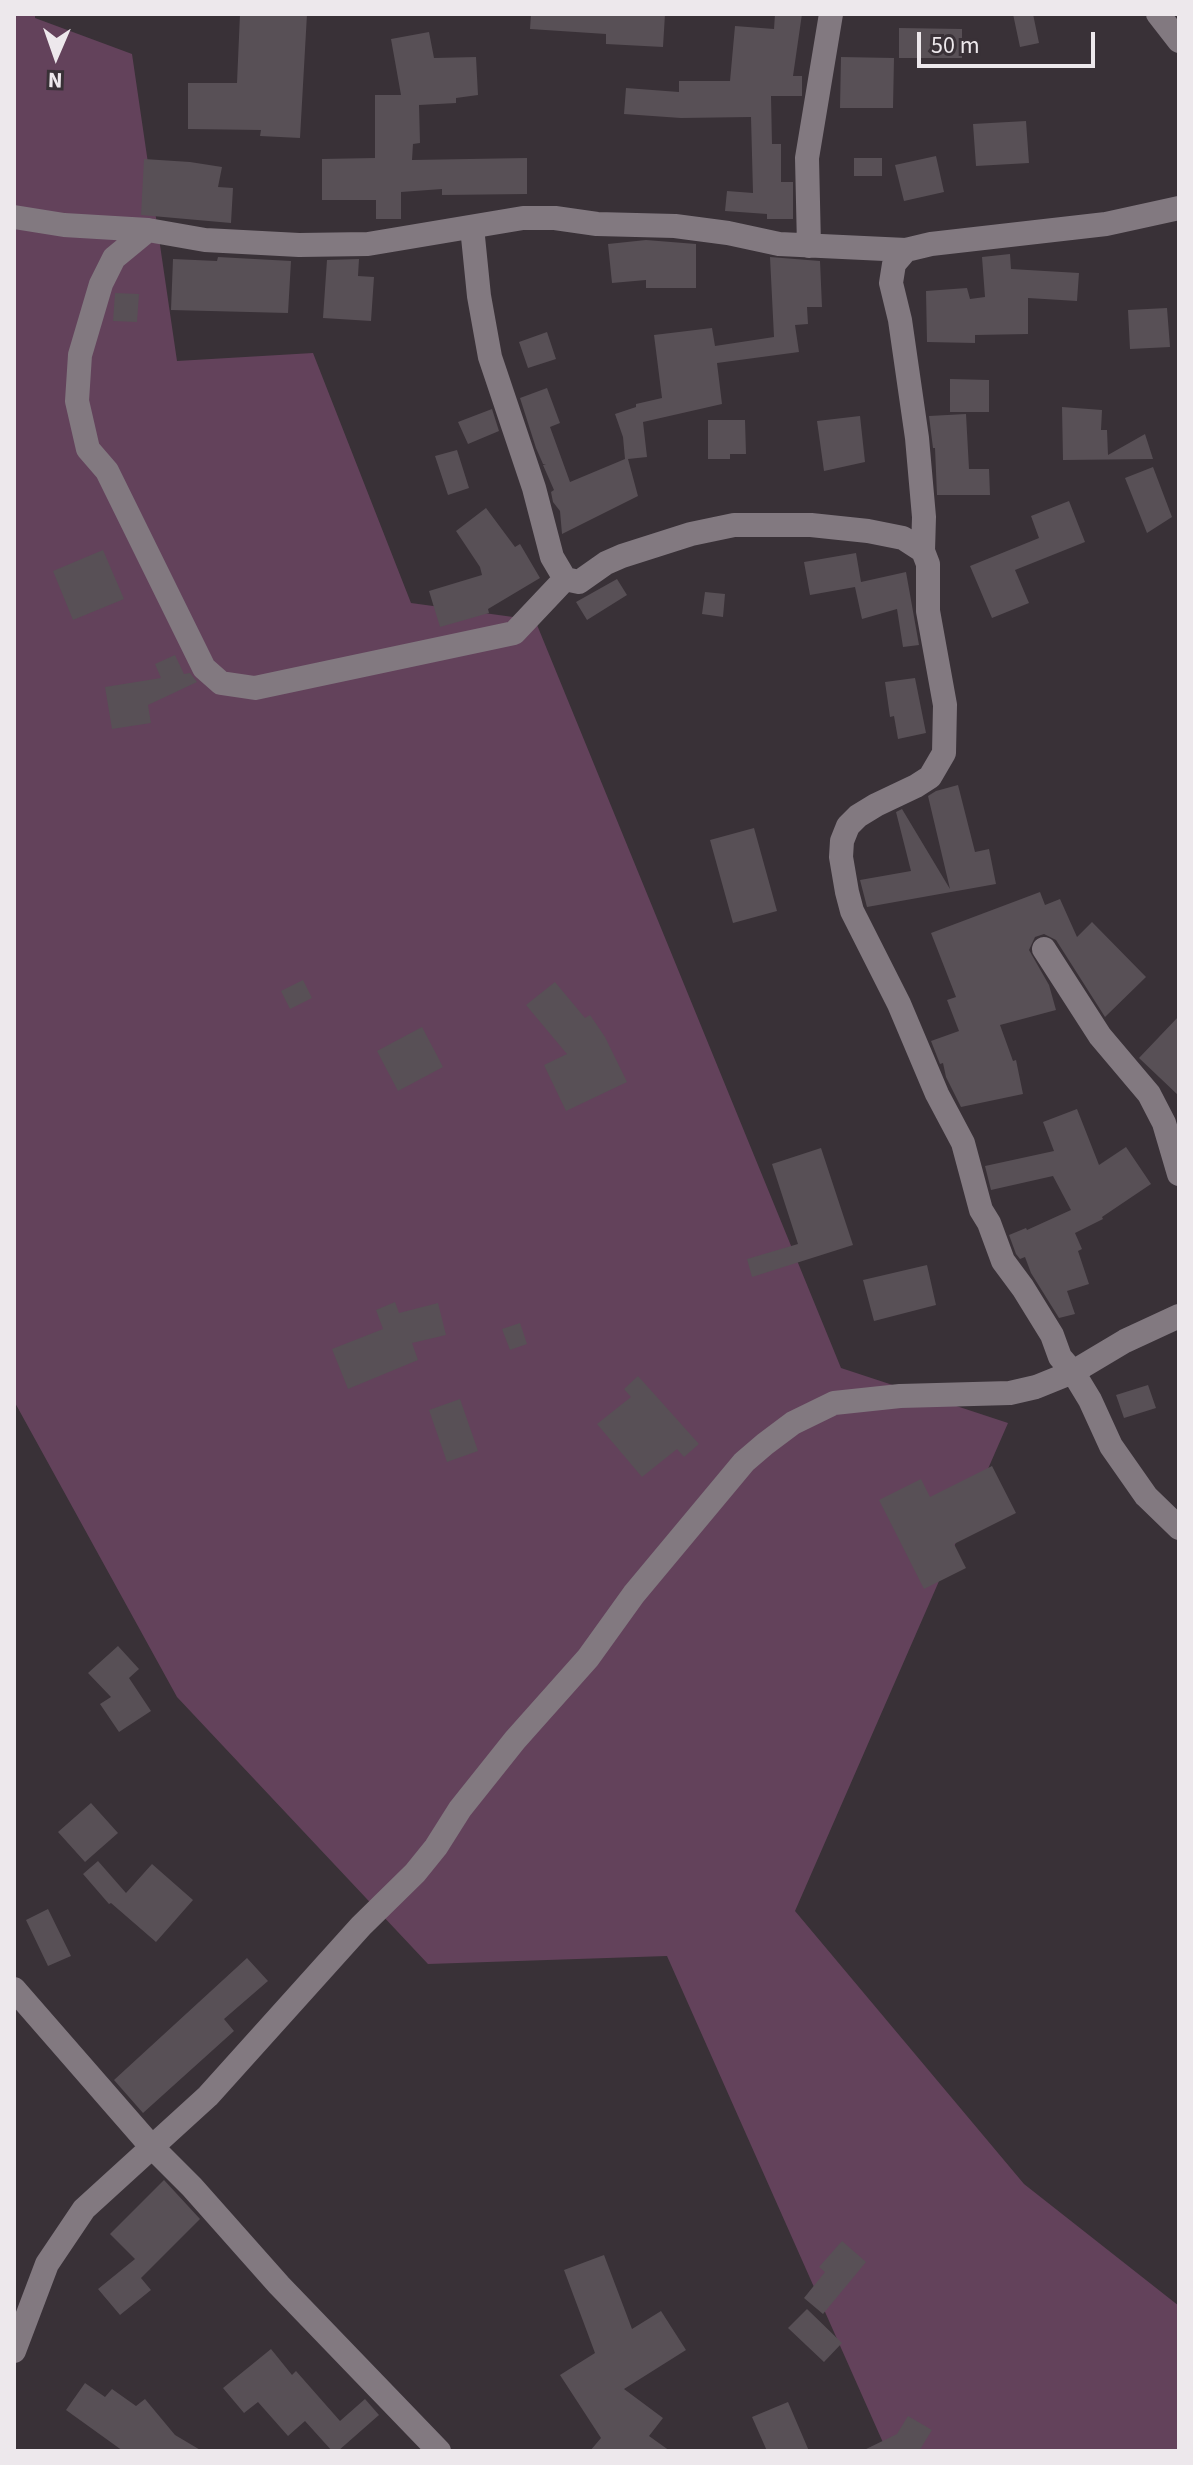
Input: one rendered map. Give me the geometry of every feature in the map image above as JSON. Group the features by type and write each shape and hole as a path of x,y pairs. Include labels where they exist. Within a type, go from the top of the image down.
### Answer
{"street":[{"path":"809,246 807,158 831,14"},
{"path":"1158,14 1179,41"},
{"path":"14,217 64,225 148,230 205,240 299,245 368,244 523,218 555,218 597,224 675,226 779,244 906,250 931,244 1106,224 1179,208"},
{"path":"472,227 479,296 490,357 534,488 552,557 565,579 579,582 622,556 691,534 734,525 799,524 868,531 903,538 923,551"},
{"path":"148,230 114,258 101,284 80,355 77,401 88,449 107,471 204,668 221,683 255,688 514,633 565,579"},
{"path":"906,250 894,264 891,283 900,320 917,438 924,517 923,551 928,564 928,611 945,705 944,753 930,777 876,805 848,826 842,841 841,857 846,883 852,911 963,1143 981,1210 1003,1261 1052,1335 1060,1357 1073,1372 1111,1446 1146,1496 1179,1528"},
{"path":"1044,949 1100,1036 1149,1094 1164,1123 1179,1174"},
{"path":"14,2351 47,2264 84,2209 150,2145 208,2096 361,1926 415,1873 460,1809 515,1740 588,1658 634,1594 744,1462 793,1423 834,1403 900,1396 1010,1393 1036,1387 1073,1372 1125,1341 1179,1316"},
{"path":"14,1989 150,2145 439,2451"}],"shaded area":[{"path":"14,14 35,14 35,18 132,54 177,361 313,353 411,603 535,620 841,1368 1008,1423 795,1911 1024,2184 1179,2306 1179,2451 941,2451 885,2447 667,1956 428,1964 177,1697 14,1401"}],"building":[{"path":"240,14 307,14 300,138 260,136 261,130 188,129 188,83 237,83"},
{"path":"531,14 665,14 663,47 606,44 606,34 530,29"},
{"path":"775,14 802,14 793,76 802,76 802,96 771,96 772,144 781,144 781,182 793,182 793,219 767,219 767,214 725,211 727,191 753,193 751,117 681,118 624,114 626,88 679,92 679,81 730,81 735,26 774,29"},
{"path":"1013,14 1033,14 1039,43 1020,47"},
{"path":"899,28 962,29 962,58 899,58"},
{"path":"429,32 434,58 476,57 478,95 456,98 456,103 419,105 420,143 413,144 412,160 527,158 527,194 442,195 442,189 401,192 401,219 376,219 376,200 322,200 322,159 375,158 375,95 401,95 391,39"},
{"path":"841,57 894,58 893,108 840,108"},
{"path":"1026,121 1029,163 976,166 973,124"},
{"path":"936,156 944,192 904,201 895,165"},
{"path":"854,158 882,158 882,176 854,176"},
{"path":"144,159 222,167 218,187 233,188 231,223 141,215"},
{"path":"646,240 696,244 696,288 646,288 646,280 612,283 608,244"},
{"path":"1010,254 1011,269 1079,273 1077,301 1028,298 1028,334 975,335 975,343 927,342 926,291 967,288 970,299 985,297 982,257"},
{"path":"218,257 291,261 288,313 171,310 173,259 217,261"},
{"path":"770,257 820,261 822,307 807,307 808,324 795,325 799,352 717,363 722,404 643,422 647,457 628,459 638,496 562,534 560,511 553,502 551,492 554,490 543,465 546,464 543,464 536,448 520,398 547,388 560,423 550,427 570,482 625,459 623,437 615,414 636,407 636,404 662,398 654,335 712,328 715,346 774,337"},
{"path":"359,259 358,276 374,277 371,321 323,318 327,260"},
{"path":"115,293 139,294 137,322 113,321"},
{"path":"1167,308 1170,347 1130,349 1128,310"},
{"path":"547,332 556,359 528,368 519,342"},
{"path":"950,379 989,380 989,412 950,412"},
{"path":"1062,407 1102,410 1101,430 1107,430 1108,455 1145,434 1153,459 1063,460"},
{"path":"492,409 499,431 468,444 458,422"},
{"path":"966,414 969,469 989,469 990,495 937,495 935,448 929,416"},
{"path":"860,416 865,462 824,471 817,421"},
{"path":"708,420 745,420 746,454 730,454 730,459 708,459"},
{"path":"457,450 469,488 448,495 435,456"},
{"path":"1153,467 1172,517 1147,533 1125,478"},
{"path":"1069,501 1085,542 1015,570 1029,603 992,618 970,566 1039,538 1031,516"},
{"path":"486,508 515,547 520,544 540,578 488,609 489,613 440,627 429,591 482,575 456,531"},
{"path":"103,550 124,599 73,620 53,571"},
{"path":"856,553 861,582 906,572 919,645 903,647 897,609 862,619 855,587 810,595 804,562"},
{"path":"617,579 627,595 587,620 576,602"},
{"path":"705,592 725,594 723,617 702,614"},
{"path":"175,655 184,674 190,673 197,682 148,705 151,723 112,729 105,687 161,678 155,664"},
{"path":"915,678 926,733 898,739 894,716 890,717 885,682"},
{"path":"958,785 975,852 989,849 996,884 867,907 860,880 911,871 896,812 902,809 950,889 928,796"},
{"path":"754,828 777,911 733,923 710,840"},
{"path":"1040,892 1045,905 1060,899 1077,937 1092,922 1146,977 1105,1017 1056,940 1044,934 1035,937 1029,950 1049,985 1056,1010 1000,1025 1013,1061 1016,1060 1023,1094 961,1107 931,1041 959,1031 947,1000 956,997 931,933"},
{"path":"303,980 312,998 290,1009 281,991"},
{"path":"555,982 585,1018 590,1015 605,1037 627,1082 566,1111 544,1065 567,1054 526,1005"},
{"path":"1179,1016 1179,1096 1139,1058"},
{"path":"422,1027 443,1067 398,1091 377,1051"},
{"path":"1077,1109 1099,1165 1126,1147 1151,1184 1103,1219 1075,1233 1082,1249 1078,1251 1089,1284 1067,1291 1075,1314 1059,1318 1031,1273 1025,1257 1020,1259 1016,1254 1009,1235 1071,1210 1053,1176 991,1190 985,1166 1054,1151 1043,1122"},
{"path":"821,1148 853,1245 752,1277 747,1259 798,1244 772,1164"},
{"path":"927,1265 936,1305 874,1321 863,1280"},
{"path":"395,1302 399,1313 438,1303 446,1335 412,1343 418,1360 348,1389 332,1349 383,1329 376,1310"},
{"path":"520,1323 527,1344 510,1350 502,1329"},
{"path":"638,1376 699,1444 684,1457 677,1449 642,1477 597,1424 631,1397 624,1389"},
{"path":"1148,1385 1156,1408 1124,1418 1116,1395"},
{"path":"460,1399 478,1451 447,1462 429,1410"},
{"path":"992,1466 1016,1513 954,1544 966,1568 924,1589 879,1500 921,1479 930,1497"},
{"path":"118,1646 139,1669 129,1678 151,1711 119,1732 100,1704 111,1697 88,1673"},
{"path":"91,1803 118,1833 85,1862 58,1832"},
{"path":"98,1861 126,1893 152,1864 193,1900 156,1942 109,1904 83,1874"},
{"path":"48,1909 71,1956 48,1966 26,1920"},
{"path":"247,1958 268,1981 224,2019 234,2031 143,2113 114,2080"},
{"path":"164,2180 200,2219 141,2278 151,2290 120,2315 98,2289 135,2259 110,2234"},
{"path":"842,2241 866,2262 823,2314 804,2298 825,2272 819,2267"},
{"path":"604,2255 632,2329 661,2311 686,2350 624,2389 663,2418 649,2436 670,2451 590,2451 601,2438 560,2375 595,2353 564,2270"},
{"path":"807,2309 842,2343 824,2362 788,2328"},
{"path":"271,2349 292,2375 296,2371 340,2421 365,2399 379,2415 338,2451 332,2451 305,2421 288,2436 258,2402 244,2413 223,2388"},
{"path":"85,2383 105,2397 112,2389 136,2406 145,2399 175,2435 202,2451 123,2451 66,2410"},
{"path":"788,2402 809,2451 767,2451 752,2417"},
{"path":"908,2416 932,2430 919,2451 862,2451 897,2434"}]}
